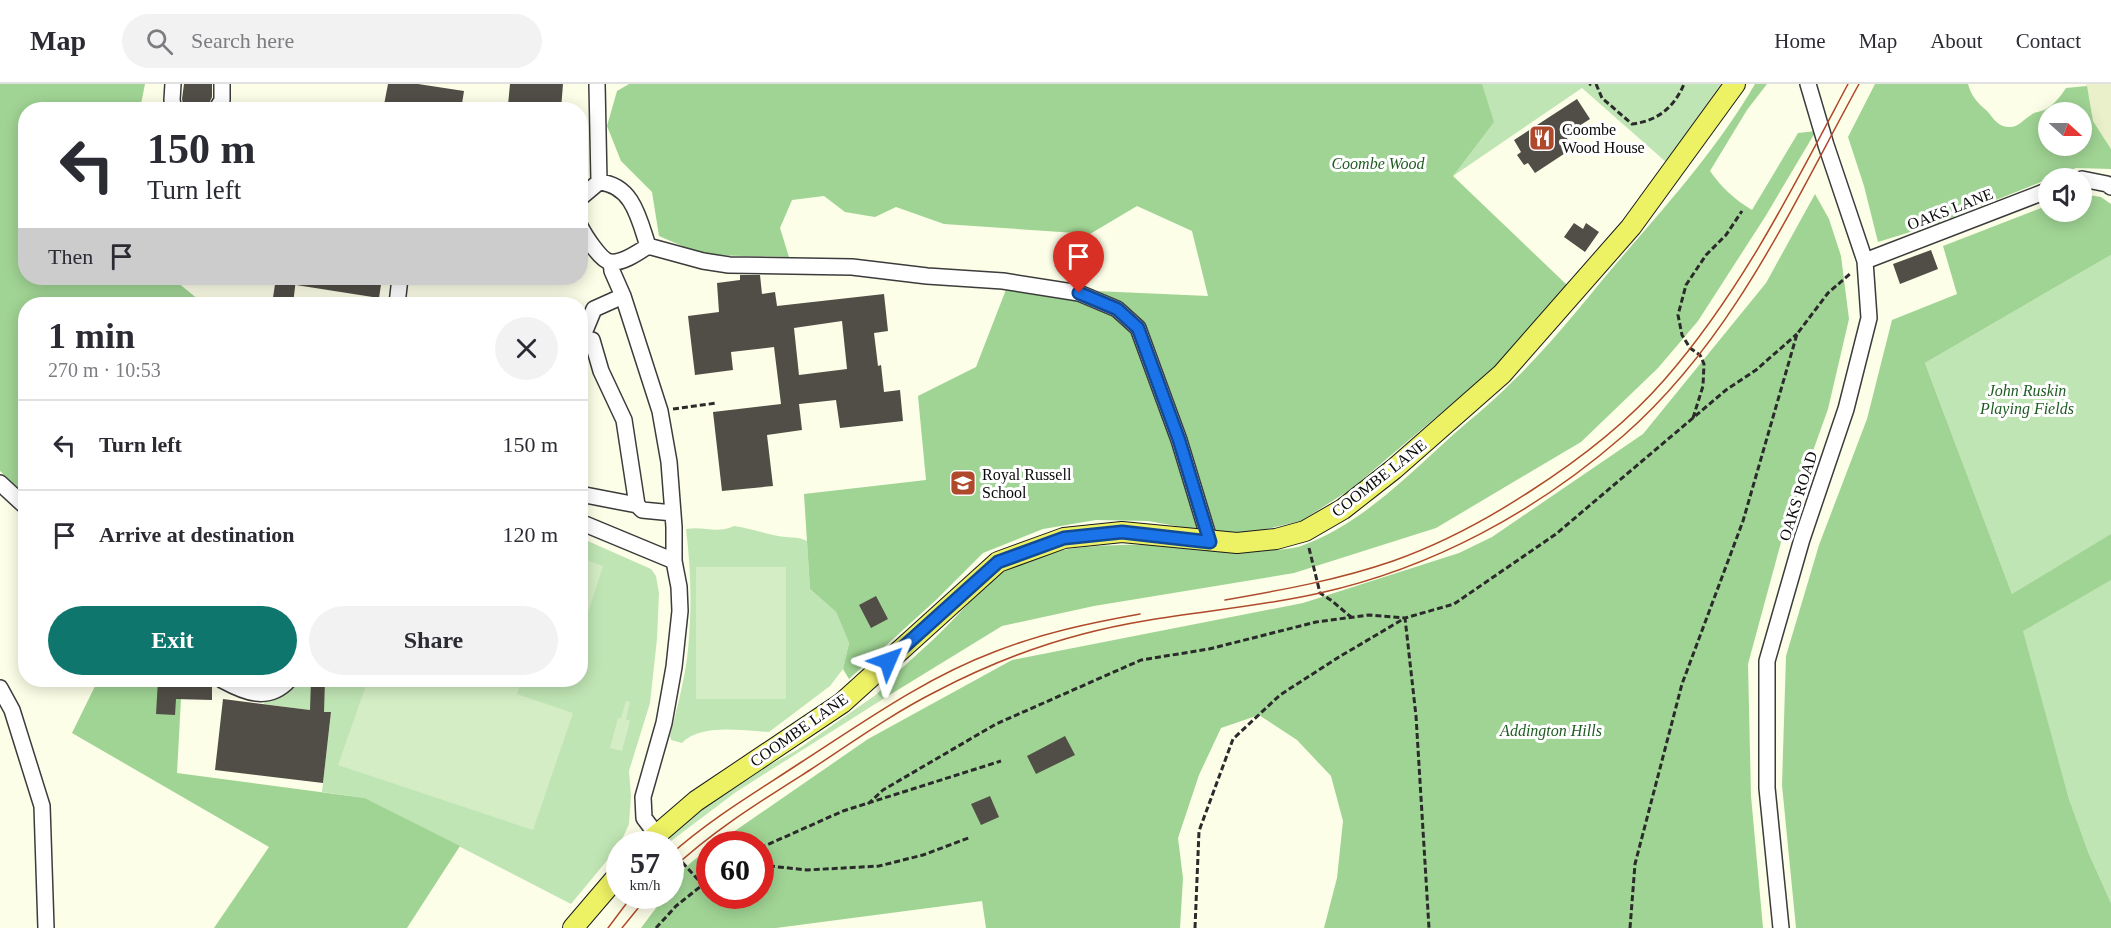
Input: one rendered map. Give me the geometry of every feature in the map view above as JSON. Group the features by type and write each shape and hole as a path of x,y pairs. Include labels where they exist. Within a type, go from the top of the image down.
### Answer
{"main road":[{"name":"COOMBE LANE","path":"660,831 696,801 842,703 998,562 1064,538 1122,532 1210,542 1245,543 1276,539 1305,531 1344,509 1502,374 1631,227 1735,84"},
{"path":"573,928 606,889"}],"street":[{"path":"172,102 173,84"},
{"path":"221,102 222,84"},
{"path":"597,84 599,182"},
{"name":"OAKS ROAD","path":"1781,928 1767,788 1767,661 1802,539 1846,410 1869,318 1865,261 1808,84"},
{"path":"2092,181 2111,187"},
{"path":"588,191 599,182 609,183 633,202 648,246"},
{"name":"OAKS LANE","path":"1865,261 2038,194"},
{"path":"588,239 605,260 611,262 631,256 648,246 703,261 729,265 852,267 1004,282 1079,293 1117,309 1138,328 1179,440 1210,542"},
{"path":"611,262 612,272 623,296 660,411 669,462 674,561 679,587 678,639 664,723 643,797 644,818 648,831"},
{"path":"588,322 594,309 623,296"},
{"path":"588,339 592,340 601,371 624,420 637,505"},
{"path":"0,483 18,500"},
{"path":"588,496 637,505 642,510 673,513"},
{"path":"588,525 674,561"},
{"path":"235,687 245,692 266,693 277,687"},
{"path":"0,688 12,710 42,806 46,928"}],"path":[{"path":"1592,84 1602,98 1632,124 1647,122 1662,114 1679,96 1684,84"},
{"path":"1693,419 1703,386 1704,364 1700,355 1690,348 1682,334 1678,315 1686,285 1706,255 1726,235 1742,211"},
{"path":"1195,928 1199,831 1233,739 1280,695 1339,657 1405,618 1454,604 1556,534 1726,390 1756,370 1797,334 1828,293 1865,261"},
{"path":"1630,928 1635,864 1682,684 1743,521 1797,334"},
{"path":"660,411 717,403"},
{"path":"1305,531 1320,593 1352,618"},
{"path":"868,804 883,790 996,724 1141,660 1209,649 1316,622 1369,615 1405,618"},
{"path":"1405,618 1416,716 1429,928"},
{"path":"774,843 843,811 1000,761"},
{"path":"774,866 807,870 879,866 923,855 971,837"},
{"path":"684,864 696,877"},
{"path":"656,928 676,906 696,889"}],"green space":[{"path":"0,84 145,84 141,102 18,102 18,285 181,285 195,297 18,297 18,488 0,471"},
{"name":"Coombe Wood","path":"629,84 1482,84 1494,122 1453,176 1567,285 1500,363 1351,489 1301,521 1250,533 1199,530 1148,521 1096,520 1043,529 983,553 936,600 849,679 843,669 849,643 836,612 810,589 804,494 926,480 918,396 976,367 1007,287 1208,296 1192,231 1137,206 1090,234 944,224 896,207 875,217 845,212 824,196 792,200 780,228 789,257 703,255 659,236 652,192 621,161 607,126 617,91"},
{"path":"1248,84 1721,84 1666,162 1582,88 1453,176"},
{"path":"1755,84 1767,84 1747,110 1710,171 1740,202 1752,210 1798,133 1816,131 1765,217 1698,321 1658,368 1581,442 1436,528 1294,573 1094,606 1002,626 883,699 877,694 989,583 1009,568 1027,559 1072,549 1120,545 1278,550 1301,546 1341,527 1359,515 1394,488 1495,399 1542,352 1695,170 1727,128"},
{"path":"1875,84 1968,84 1980,105 1998,123 2008,127 2015,126 2038,112 2038,156 2092,156 2092,115 2093,121 2111,149 2111,169 2038,168 2038,183 1936,224 1878,242 1864,186 1848,137"},
{"path":"2086,84 2111,84 2111,149 2093,121 2092,102 2089,102"},
{"path":"2087,86 2090,102 2054,102 2066,88"},
{"name":"Addington Hills","path":"1815,194 1829,219 1841,256 1849,319 1828,409 1783,535 1748,664 1751,796 1763,928 1324,928 1337,878 1343,821 1331,776 1297,740 1259,715 1221,728 1199,775 1178,838 1183,878 1180,928 986,928 982,901 776,928 641,928 655,909 684,909 684,870 696,859 696,909 774,909 774,831 735,831 868,739 1012,660 1303,603 1459,553 1492,537 1643,434 1766,283"},
{"path":"2092,196 2101,197 2111,204 2111,255 1925,363 2012,594 2111,534 2111,580 2023,631 2069,799 2089,854 2111,903 2111,928 1796,928 1782,785 1786,656 1819,545 1867,419 1892,320 1957,294 1943,246 2038,209 2038,222 2092,222"},
{"name":"John Ruskin Playing Fields","path":"2111,255 2111,903 2089,854 2069,799 2012,594 1925,363"},
{"path":"734,526 807,541 810,589 836,612 849,643 843,669 830,686 769,732 711,730 690,737 682,743 671,740 670,736 688,650 690,589 686,529 716,530"},
{"path":"588,541 651,569 656,576 659,593 657,639 650,703 629,771 631,796 629,824 626,831 606,831 606,862 571,904 365,798 322,792 331,713 264,704 265,700 285,687 588,687"},
{"path":"588,561 603,566 588,612"},
{"path":"696,567 786,567 786,699 696,699"},
{"path":"95,687 182,687 177,773 365,798 460,846 407,928 214,928 269,847 72,733"},
{"path":"366,687 520,687 517,694 573,713 533,830 338,765"},
{"path":"877,694 883,699 736,792 684,831 675,831 696,812 737,783 797,750"},
{"path":"626,701 630,702 626,719 630,721 622,751 610,748 618,718 621,718"}],"building":[{"path":"184,84 212,84 210,102 183,102"},
{"path":"388,84 418,84 464,91 462,102 385,102"},
{"path":"510,84 563,84 562,102 508,102"},
{"name":"Coombe Wood House","path":"1577,99 1590,119 1565,135 1573,148 1535,173 1528,163 1524,165 1517,155 1521,152 1514,140"},
{"path":"1574,223 1583,229 1586,223 1599,232 1585,252 1564,237"},
{"path":"1931,250 1938,269 1900,284 1893,264"},
{"path":"740,275 760,275 762,294 775,292 777,306 884,294 888,331 874,333 878,366 881,365 884,392 900,390 903,421 840,428 836,400 799,404 802,430 767,435 773,486 722,491 713,412 781,404 774,347 731,352 733,370 695,375 688,316 719,312 717,283 740,280","holes":["842,321 847,369 799,375 794,328"]},
{"path":"275,285 295,285 294,297 273,297"},
{"path":"296,285 381,285 379,297"},
{"path":"876,596 888,619 871,628 859,605"},
{"path":"158,687 212,687 212,700 176,699 175,715 156,714"},
{"path":"311,687 325,687 324,712 331,712 323,783 215,770 223,699 310,710"},
{"path":"1065,736 1075,755 1036,774 1027,756"},
{"path":"990,796 999,817 981,825 971,804"}],"tram line":[{"path":"1225,600 1352,574 1428,547 1463,531 1513,502 1548,480 1601,440 1665,379 1718,311 1765,237 1848,84"},
{"path":"684,858 737,817 872,729 954,682 990,666 1027,651 1112,627 1291,599 1362,582 1402,569 1481,534 1555,489 1590,464 1662,399 1728,316 1783,225 1859,84"},
{"path":"684,844 750,795 870,717 943,675 1030,639 1140,614"},
{"path":"608,928 622,909"},
{"path":"622,928 637,909"}],"place":[{"name":"Coombe Wood House","path":"1542,138"},
{"name":"Royal Russell School","path":"963,483"}],"route":[{"path":"888,661 998,562 1064,538 1122,532 1210,542 1179,440 1138,328 1117,309 1079,293"}]}
